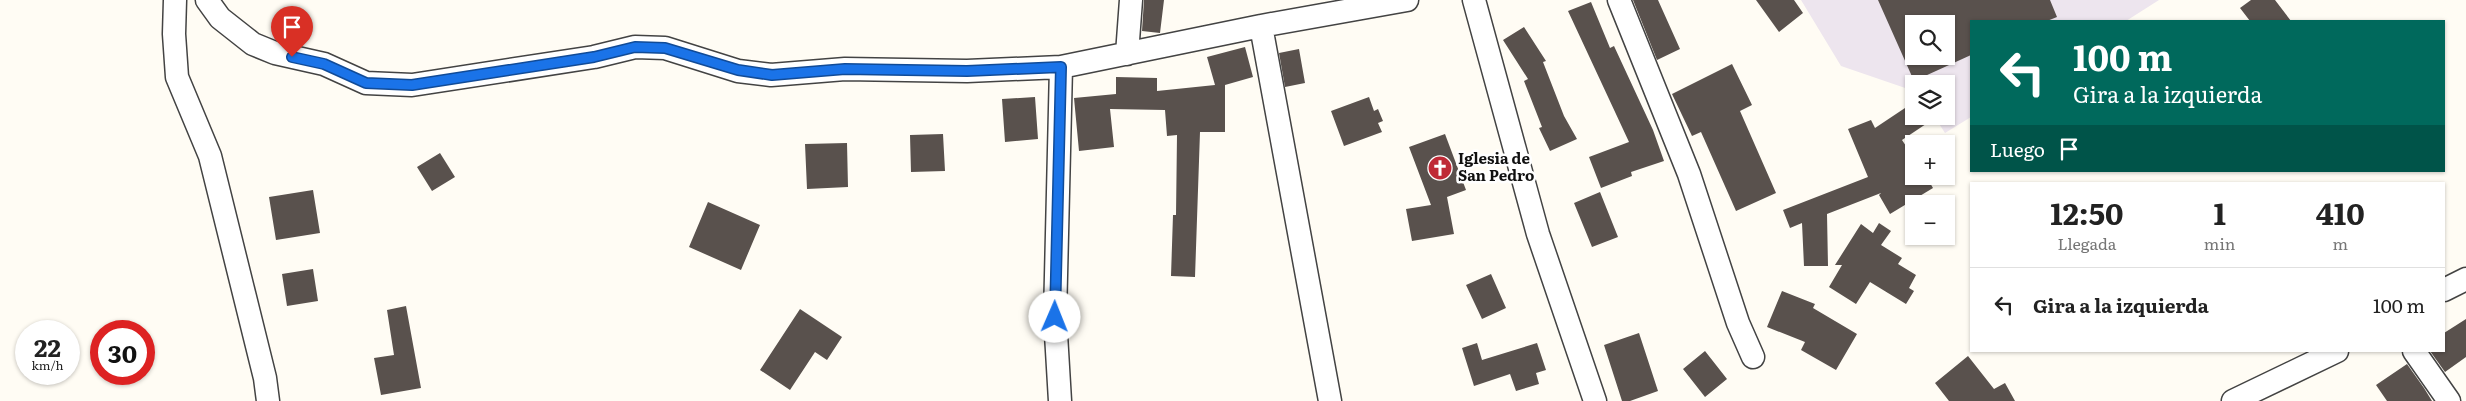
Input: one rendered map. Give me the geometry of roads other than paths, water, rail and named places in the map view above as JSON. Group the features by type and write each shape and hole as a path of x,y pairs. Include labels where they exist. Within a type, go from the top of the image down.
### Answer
{"street":[{"path":"175,0 174,34 177,77 210,156 263,369 268,401"},
{"path":"207,0 220,18 253,44 275,53 324,64 366,83 412,85 594,57 635,47 665,48 738,70 772,75 845,69 967,71 1061,67 1261,26 1407,0"},
{"path":"1127,54 1131,0"},
{"path":"1474,0 1538,234 1595,401"},
{"path":"1619,0 1689,174 1738,323 1752,357"},
{"path":"1261,26 1330,401"},
{"path":"1060,401 1055,317 1061,67"},
{"path":"2445,290 2466,279"},
{"path":"2233,401 2335,352"},
{"path":"2415,352 2450,401"}],"place":[{"name":"Iglesia de San Pedro","path":"1440,168"}]}
